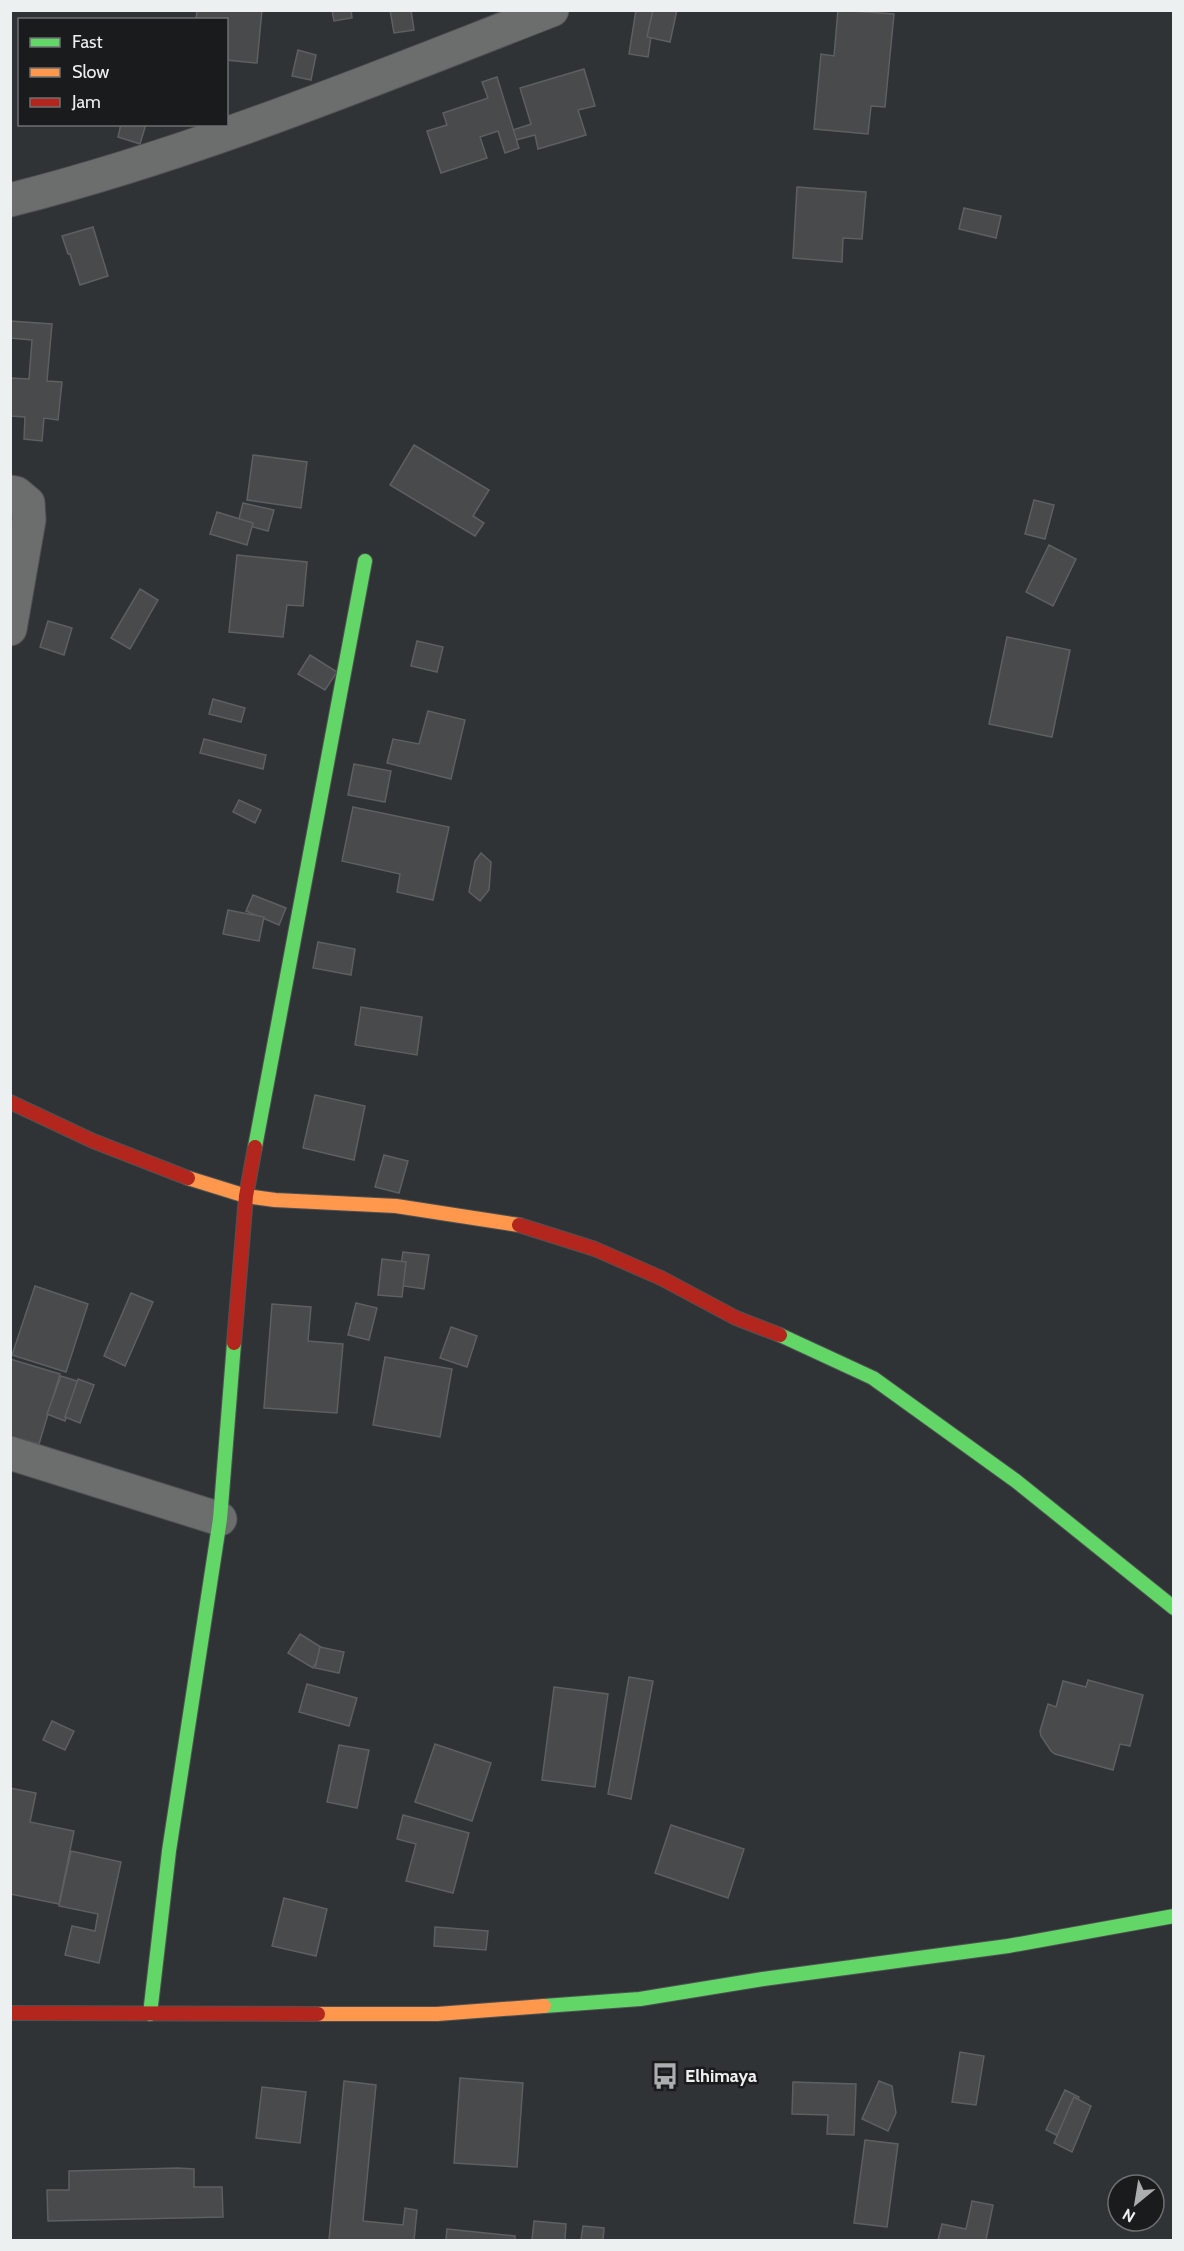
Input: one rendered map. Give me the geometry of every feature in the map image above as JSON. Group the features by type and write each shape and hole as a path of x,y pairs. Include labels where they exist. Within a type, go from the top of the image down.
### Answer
{"street":[{"path":"10,200 80,183 257,124 552,10"},
{"path":"10,492 16,493 28,503 29,520 10,628"},
{"path":"150,2014 169,1851 220,1519 246,1196 365,561"},
{"path":"10,1102 93,1141 183,1177 246,1196 275,1200 396,1206 519,1226 595,1249 661,1278 736,1318 796,1341 873,1378 1017,1481 1173,1608"},
{"path":"10,1453 220,1519"},
{"path":"10,2013 437,2014 640,1999 763,1979 1008,1946 1173,1917"}],"building":[{"path":"197,10 262,10 257,63 228,60 228,18 196,18"},
{"path":"332,10 351,10 352,18 334,21"},
{"path":"390,10 411,10 414,30 394,33"},
{"path":"636,10 655,10 648,57 629,54"},
{"path":"653,10 677,10 670,42 647,37"},
{"path":"838,10 894,14 885,107 871,106 868,134 814,129 821,54 834,56"},
{"path":"298,50 316,55 311,80 292,76"},
{"path":"584,69 595,106 578,110 586,135 538,149 535,135 516,140 513,130 531,124 520,88"},
{"path":"497,77 519,148 505,153 498,131 480,137 487,158 441,173 427,131 447,125 443,113 488,98 482,82"},
{"path":"121,126 145,126 140,144 118,137"},
{"path":"797,187 866,192 862,239 843,238 842,262 793,258"},
{"path":"964,208 1001,216 996,238 959,229"},
{"path":"93,227 108,276 80,285 62,236"},
{"path":"10,321 52,324 47,381 62,382 58,420 44,418 42,441 24,439 25,417 10,416 10,378 29,379 32,340 10,338"},
{"path":"414,445 489,490 473,516 484,523 475,536 390,485"},
{"path":"253,455 307,462 301,508 247,500"},
{"path":"1034,500 1054,505 1045,539 1025,534"},
{"path":"243,503 274,510 268,531 238,523"},
{"path":"217,512 253,523 247,545 210,534"},
{"path":"1049,545 1076,559 1053,606 1026,592"},
{"path":"237,555 307,562 303,606 287,605 283,637 229,632"},
{"path":"140,589 158,600 130,649 111,638"},
{"path":"48,621 72,628 64,655 40,647"},
{"path":"1007,637 1070,650 1052,737 989,724"},
{"path":"417,641 443,647 437,672 411,666"},
{"path":"310,655 337,672 325,690 298,674"},
{"path":"213,699 245,708 241,722 209,714"},
{"path":"428,711 465,720 451,779 387,763 393,739 419,744"},
{"path":"204,739 266,755 263,769 200,753"},
{"path":"354,764 391,771 385,802 348,795"},
{"path":"239,800 261,810 255,823 233,812"},
{"path":"353,807 449,827 433,900 397,892 400,874 342,861"},
{"path":"481,853 491,862 489,890 480,901 469,892 475,861"},
{"path":"253,895 286,908 279,925 246,911"},
{"path":"228,910 264,917 259,941 223,934"},
{"path":"318,942 355,949 351,975 313,968"},
{"path":"361,1007 422,1017 417,1055 355,1045"},
{"path":"315,1095 365,1106 354,1160 303,1148"},
{"path":"384,1155 408,1161 399,1193 375,1187"},
{"path":"403,1252 429,1255 424,1289 398,1285"},
{"path":"382,1259 406,1262 402,1297 378,1295"},
{"path":"35,1286 88,1304 66,1372 12,1355"},
{"path":"131,1293 153,1302 125,1366 104,1356"},
{"path":"356,1303 377,1308 369,1340 348,1335"},
{"path":"272,1304 311,1307 308,1341 343,1344 337,1413 264,1408"},
{"path":"451,1327 477,1336 467,1367 440,1358"},
{"path":"385,1357 452,1369 440,1437 373,1425"},
{"path":"10,1359 60,1374 39,1444 10,1436"},
{"path":"61,1376 80,1382 65,1421 47,1414"},
{"path":"78,1379 94,1385 80,1423 65,1417"},
{"path":"300,1634 324,1649 313,1668 288,1653"},
{"path":"320,1647 344,1652 339,1673 315,1668"},
{"path":"629,1677 653,1681 631,1799 608,1794"},
{"path":"1088,1680 1143,1695 1130,1746 1120,1744 1113,1770 1055,1754 1041,1736 1040,1731 1048,1704 1056,1707 1063,1681 1086,1687"},
{"path":"307,1684 357,1698 349,1726 299,1712"},
{"path":"554,1687 608,1694 595,1787 542,1780"},
{"path":"52,1721 74,1731 65,1750 43,1740"},
{"path":"435,1744 491,1763 472,1821 415,1802"},
{"path":"339,1745 369,1750 357,1808 327,1802"},
{"path":"10,1788 36,1793 30,1822 74,1831 59,1904 10,1894"},
{"path":"403,1815 469,1833 453,1893 406,1881 416,1844 397,1839"},
{"path":"671,1825 744,1849 728,1898 655,1873"},
{"path":"71,1851 121,1862 99,1963 65,1955 72,1926 95,1931 98,1914 59,1906"},
{"path":"284,1898 327,1909 316,1956 272,1946"},
{"path":"435,1927 488,1931 486,1950 434,1946"},
{"path":"960,2052 984,2056 976,2105 952,2102"},
{"path":"460,2078 523,2083 517,2167 454,2163"},
{"path":"344,2081 376,2085 363,2221 403,2225 405,2208 417,2210 414,2240 329,2240"},
{"path":"879,2081 892,2086 896,2113 888,2131 862,2119"},
{"path":"793,2082 856,2084 854,2135 827,2134 828,2115 792,2114"},
{"path":"262,2087 306,2092 300,2143 256,2138"},
{"path":"1065,2090 1079,2097 1060,2137 1046,2130"},
{"path":"1074,2097 1091,2106 1072,2152 1054,2143"},
{"path":"865,2140 898,2144 887,2227 854,2223"},
{"path":"194,2169 194,2187 222,2187 223,2217 48,2221 47,2190 69,2190 69,2171"},
{"path":"972,2201 993,2205 986,2240 938,2240 942,2224 966,2229"},
{"path":"534,2221 566,2224 565,2240 532,2240"},
{"path":"583,2226 604,2228 603,2240 581,2240"},
{"path":"447,2229 515,2236 515,2240 446,2240"}],"traffic: fast":[{"path":"255,1147 365,561"},
{"path":"780,1335 873,1378 1016,1481 1174,1608"},
{"path":"150,2014 169,1851 220,1519 234,1343"},
{"path":"544,2006 640,1999 763,1979 1008,1946 1174,1916"}],"traffic: slow":[{"path":"188,1178 246,1196 275,1200 396,1206 519,1225"},
{"path":"318,2014 437,2014 544,2006"}],"traffic: jam":[{"path":"10,1102 93,1141 188,1178"},
{"path":"234,1343 246,1196 255,1147"},
{"path":"519,1225 595,1249 661,1278 736,1318 780,1335"},
{"path":"10,2013 318,2014"}],"place":[{"name":"Elhimaya","path":"665,2076"}]}
